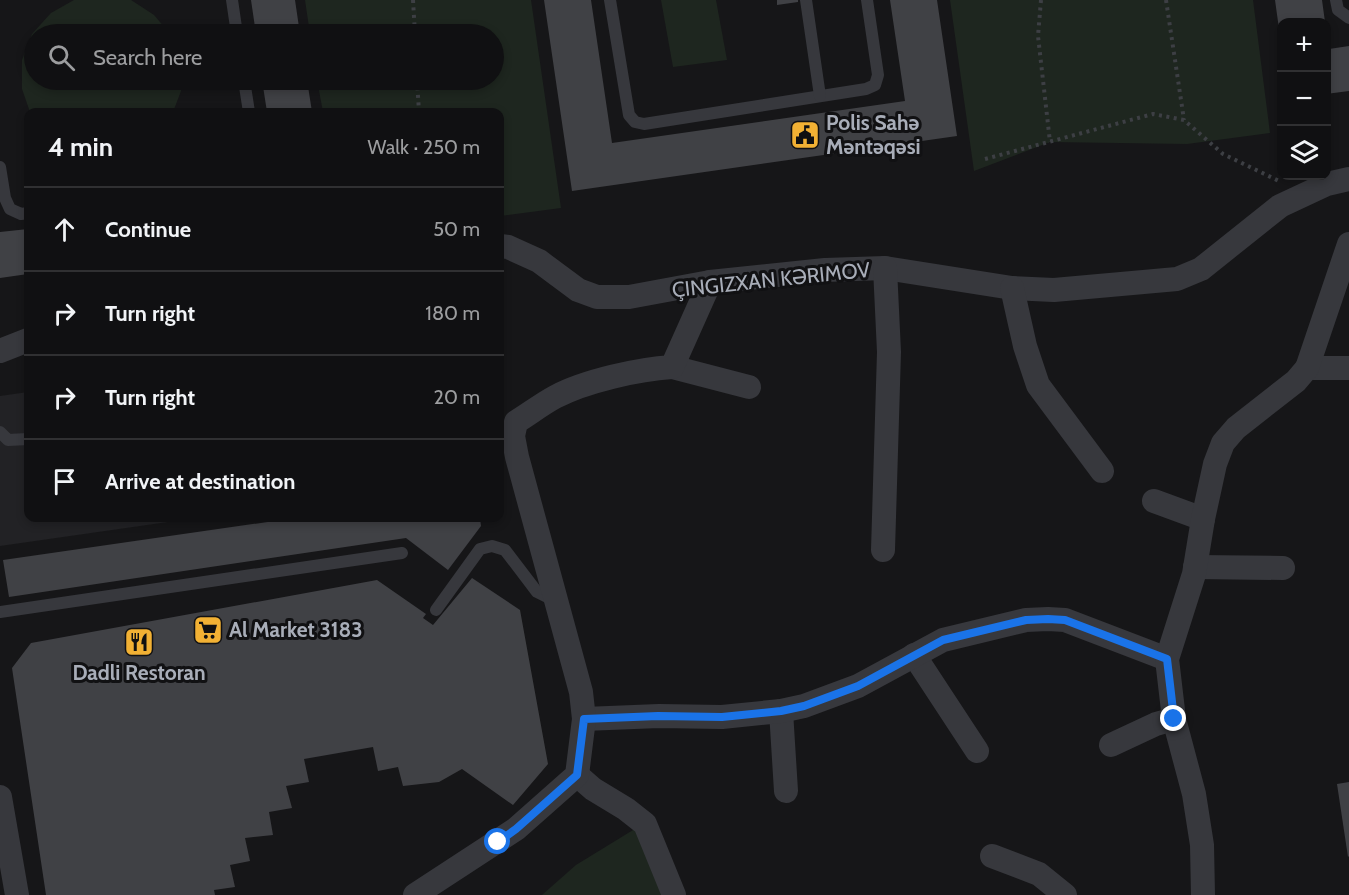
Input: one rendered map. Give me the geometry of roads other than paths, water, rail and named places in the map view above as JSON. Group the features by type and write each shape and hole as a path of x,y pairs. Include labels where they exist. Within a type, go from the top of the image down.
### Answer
{"street":[{"name":"ÇINGIZXAN KƏRIMOV","path":"504,246 539,261 578,290 597,297 629,297 710,282 825,270 885,268 1012,288 1054,290 1177,279 1201,269 1280,206 1327,184 1349,179"},
{"path":"1203,895 1202,845 1194,794 1174,719 1167,659 1195,567 1215,464 1223,443 1236,428 1296,381 1307,368 1349,244"},
{"path":"883,550 889,352 885,268"},
{"path":"672,367 710,282"},
{"path":"1012,288 1025,346 1038,386 1102,471"},
{"path":"0,351 24,342"},
{"path":"415,895 516,829 577,775 584,719 580,692 517,457 513,436 516,422 570,390 644,369 672,367 749,387"},
{"path":"1307,368 1349,368"},
{"path":"1154,501 1203,519"},
{"path":"1195,567 1284,568"},
{"path":"584,719 658,716 722,717 781,711 804,706 858,686 943,640 1026,620 1065,620 1167,659"},
{"path":"914,655 977,751"},
{"path":"781,711 786,791"},
{"path":"1110,745 1156,724 1174,719"},
{"path":"577,775 593,789 626,809 645,824 674,895"},
{"path":"0,797 10,882"},
{"path":"992,856 1039,874 1065,895"}],"lane":[{"path":"231,0 235,24"},
{"path":"610,0 629,116 635,122 644,124 866,89 875,85 878,75 867,0"},
{"path":"806,0 820,96"},
{"path":"1336,0 1338,10 1349,18"},
{"path":"246,90 248,108"},
{"path":"0,167 5,198 10,209 24,214"},
{"path":"0,432 8,440 24,439"},
{"path":"436,610 480,549 492,546 505,550 537,592 556,598"},
{"path":"0,612 402,553"}],"place":[{"name":"Polis Sahə Məntəqəsi","path":"805,135"},
{"name":"Al Market 3183","path":"208,630"},
{"name":"Dadli Restoran","path":"139,642"}]}
